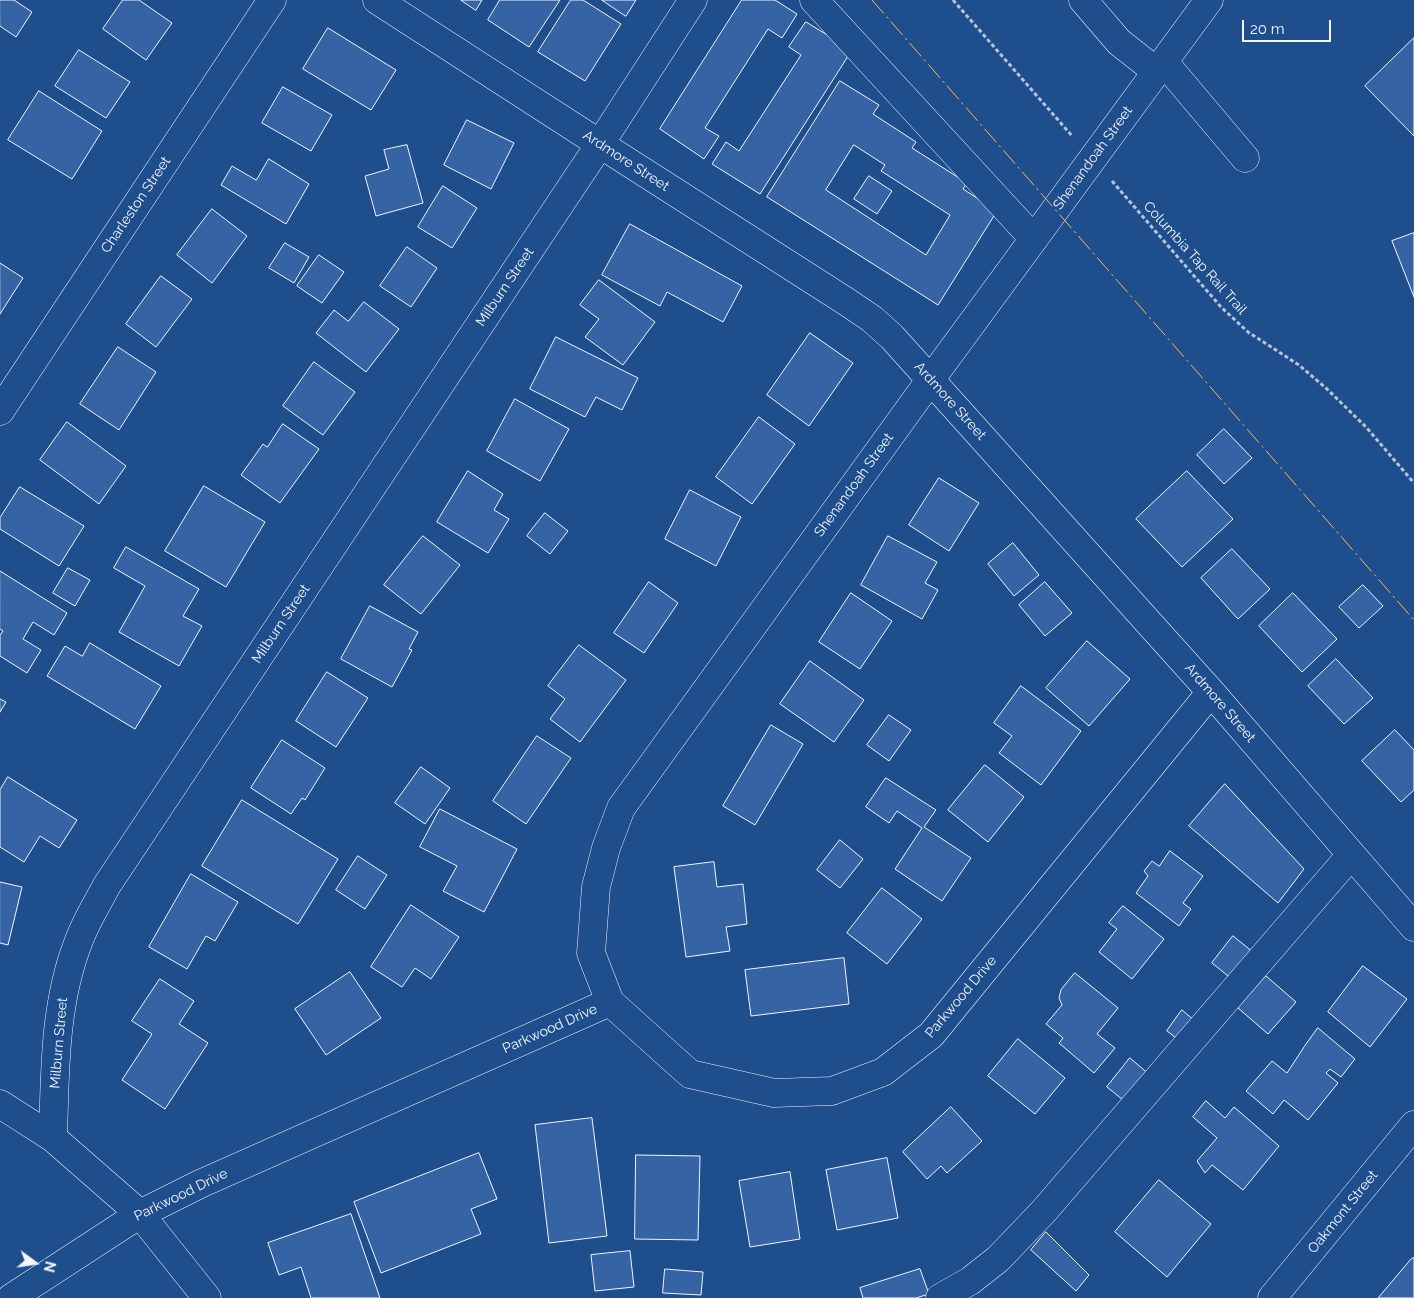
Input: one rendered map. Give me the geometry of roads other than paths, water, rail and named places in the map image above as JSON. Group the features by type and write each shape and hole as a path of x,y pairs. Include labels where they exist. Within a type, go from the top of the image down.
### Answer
{"street":[{"name":"Charleston Street","path":"0,411 272,0"},
{"name":"Ardmore Street","path":"377,0 872,319 892,337 931,379 1210,692 1414,927"},
{"name":"Milburn Street","path":"53,1138 61,1002 78,943 107,885 600,144 693,0"},
{"path":"814,0 1034,239"},
{"path":"1083,0 1119,42 1160,67 1245,158"},
{"name":"Shenandoah Street","path":"610,1002 591,953 596,887 606,848 621,808 931,379 1209,0"},
{"name":"Parkwood Drive","path":"11,1298 140,1214 200,1184 610,1002 690,1074 774,1093 832,1091 883,1072 931,1035 1210,692"},
{"path":"940,1298 970,1281 998,1259 1043,1212 1351,855"},
{"path":"0,1104 53,1138 140,1214 207,1298"},
{"name":"Oakmont Street","path":"1272,1298 1414,1125"}]}
